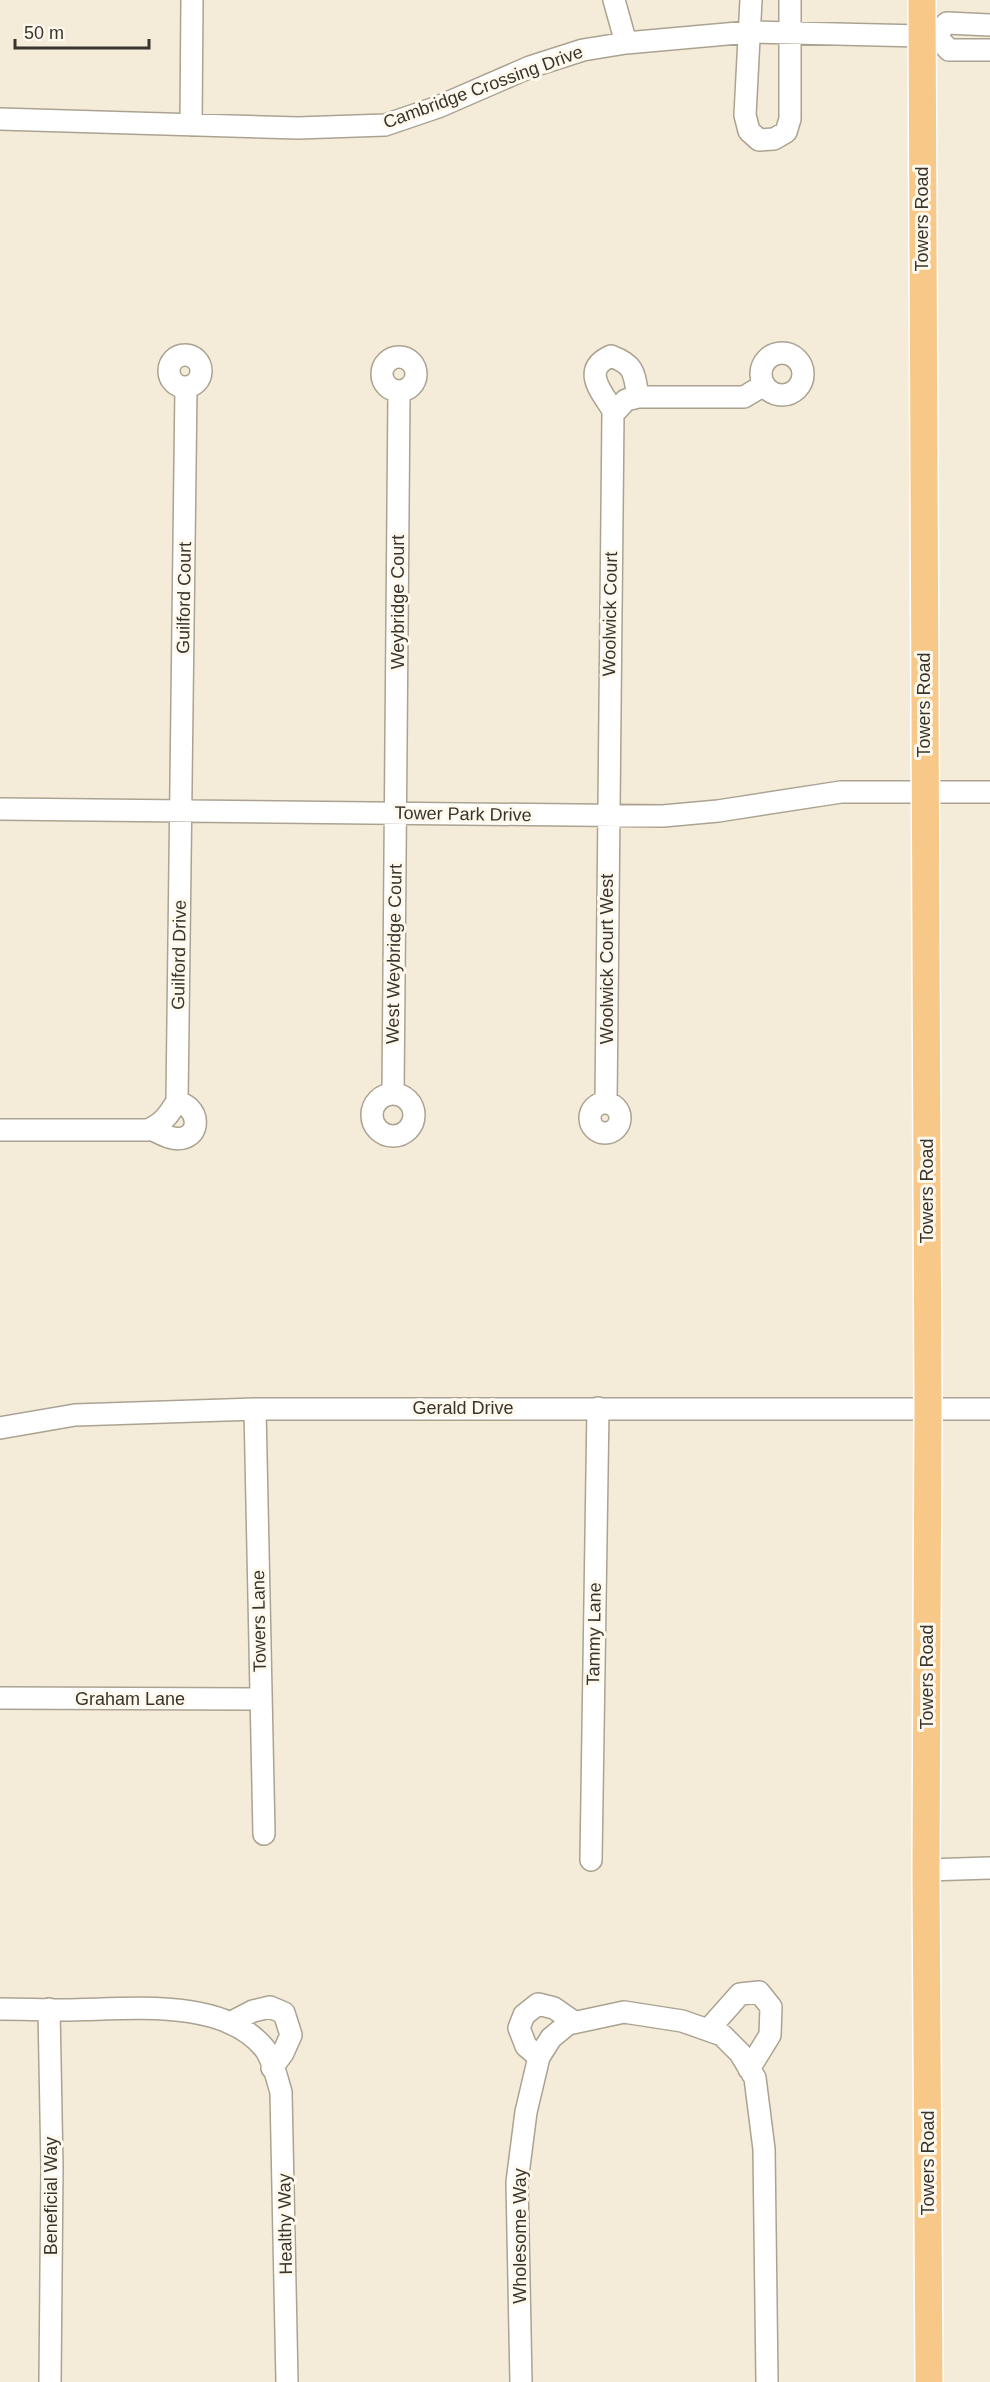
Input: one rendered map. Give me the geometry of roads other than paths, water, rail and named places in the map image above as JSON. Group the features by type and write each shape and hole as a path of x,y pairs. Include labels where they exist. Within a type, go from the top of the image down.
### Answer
{"main road":[{"name":"Towers Road","path":"922,0 928,35 925,792 928,1409 926,1870 930,2382"}],"street":[{"path":"191,125 192,0"},
{"path":"615,0 626,43"},
{"path":"751,0 745,115 749,131 759,140 774,139 786,132 790,119 790,0"},
{"path":"990,25 947,23 928,35 949,50 990,50"},
{"name":"Cambridge Crossing Drive","path":"0,118 298,128 385,125 438,107 530,67 583,50 626,43 749,32 928,35"},
{"path":"638,397 634,374 626,362 611,356 600,361 595,371 596,384 614,412 626,400 638,397 744,397 764,385"},
{"name":"Guilford Court","path":"182,809 186,387"},
{"name":"Weybridge Court","path":"396,813 399,392"},
{"name":"Woolwick Court","path":"608,815 614,412"},
{"name":"Tower Park Drive","path":"0,809 182,809 663,816 718,811 841,792 990,792"},
{"name":"Guilford Drive","path":"177,1101 182,809"},
{"name":"West Weybridge Court","path":"393,1094 396,813"},
{"name":"Woolwick Court West","path":"606,1103 608,815"},
{"path":"0,1130 151,1129 160,1125 170,1114 177,1101 190,1108 196,1120 191,1134 182,1139 169,1138 151,1129"},
{"name":"Tammy Lane","path":"591,1860 598,1408"},
{"name":"Gerald Drive","path":"0,1428 80,1414 255,1409 990,1409"},
{"name":"Towers Lane","path":"255,1409 264,1834"},
{"name":"Graham Lane","path":"0,1698 261,1699"},
{"path":"926,1870 990,1868"},
{"path":"708,2030 740,1994 759,1992 771,2007 770,2035 749,2069"},
{"path":"539,2057 526,2046 519,2028 524,2015 538,2004 554,2008 574,2022"},
{"name":"Healthy Way","path":"0,2009 155,2007 189,2011 241,2027 266,2050 281,2092 287,2382"},
{"path":"230,2024 253,2011 270,2007 284,2013 291,2035 283,2053 272,2068"},
{"name":"Beneficial Way","path":"49,2009 52,2168 50,2382"},
{"name":"Wholesome Way","path":"521,2382 517,2182 526,2112 539,2057 551,2038 568,2024 624,2012 682,2021 722,2035 740,2053 754,2078 764,2149 767,2382"}]}
